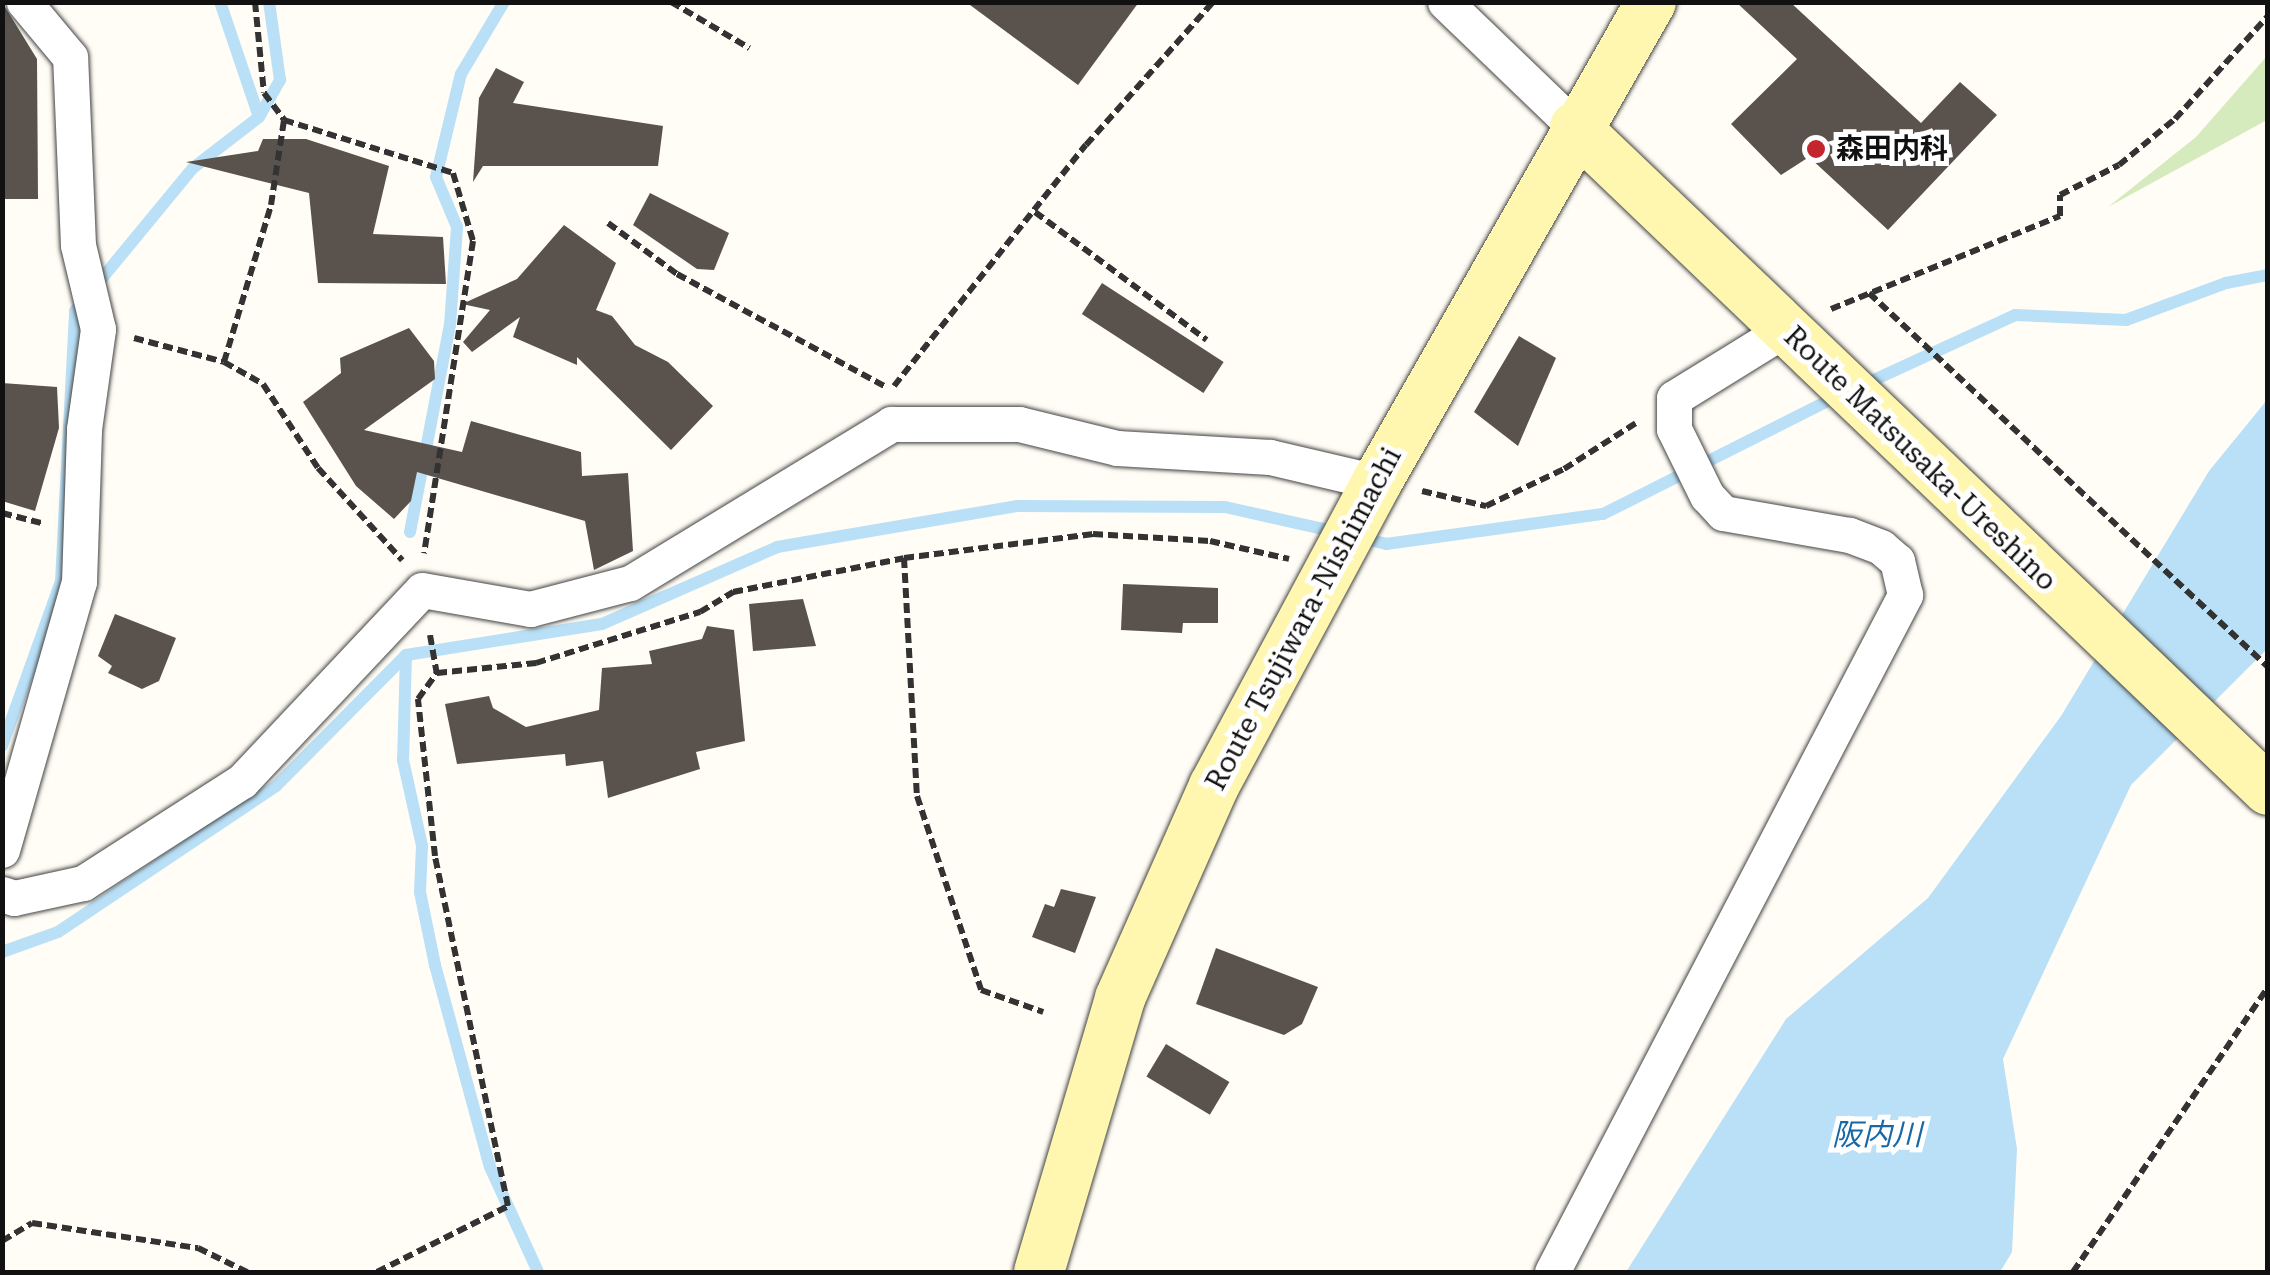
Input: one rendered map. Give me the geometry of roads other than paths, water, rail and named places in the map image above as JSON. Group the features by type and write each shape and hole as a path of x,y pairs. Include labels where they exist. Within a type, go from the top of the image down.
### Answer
{"main road":[{"name":"Route Tsujiwara-Nishimachi","path":"1038,1272 1120,998 1214,786 1376,482 1575,127 1650,2"},
{"name":"Route Matsusaka-Ureshino","path":"1575,127 2268,790"}],"street":[{"path":"2,850 79,582 84,430 97,327 82,264 70,57 24,2"},
{"path":"1444,2 1575,127"},
{"path":"1552,1272 1905,594 1897,562 1881,547 1849,535 1723,513 1707,496 1674,414 1784,330"},
{"path":"2,894 14,898 82,883 242,782 422,590 530,610 630,583 891,424 1019,424 1117,448 1270,457 1376,482"}],"water":[{"name":"阪内川","path":"2267,400 2267,649 2131,785 2003,1059 2017,1149 2012,1252 2000,1272 1626,1272 1786,1019 1928,898 2061,716 2209,471"}],"waterway":[{"path":"2,746 61,581 75,311 193,168 259,117 220,2"},
{"path":"259,117 280,80 269,2"},
{"path":"410,532 450,325 457,227 436,177 461,74 504,2"},
{"path":"1863,385 2015,315 2126,320 2226,283 2268,275"},
{"path":"1361,538 1386,544 1603,514 1840,395"},
{"path":"2,952 58,932 276,786 406,655 602,624 777,547 1017,506 1225,507 1337,532"},
{"path":"406,655 403,760 422,846 420,892 435,965 490,1167 538,1272"}],"place":[{"name":"森田内科","path":"1816,149"}]}
